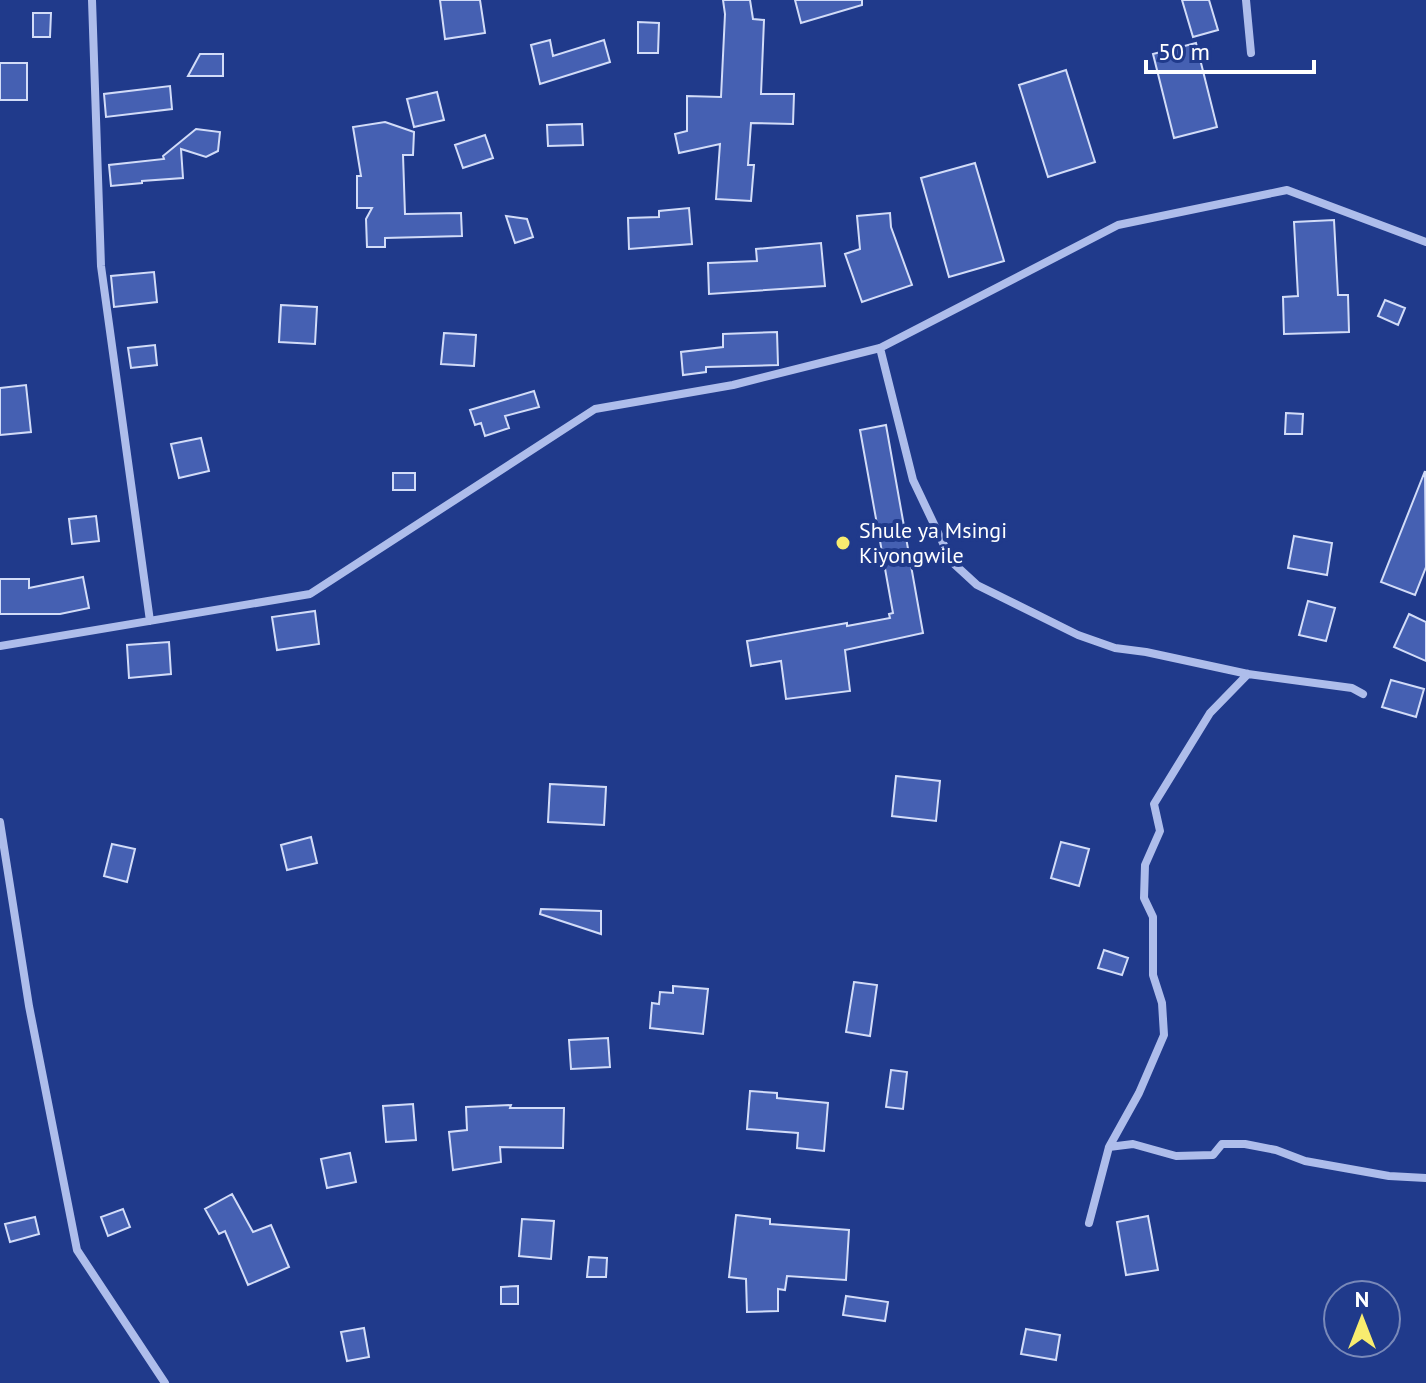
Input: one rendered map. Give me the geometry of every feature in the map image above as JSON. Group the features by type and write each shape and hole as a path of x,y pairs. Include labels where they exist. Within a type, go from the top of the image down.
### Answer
{"street":[{"path":"92,0 101,266 150,621"},
{"path":"1246,0 1251,53"},
{"path":"0,646 310,594 595,409 733,385 880,348 1118,225 1287,190 1426,242"},
{"path":"880,348 913,480 952,562 977,585 1078,635 1115,648 1248,674 1352,688 1363,694"},
{"path":"1089,1223 1109,1147 1139,1093 1164,1035 1162,1003 1153,975 1153,917 1144,898 1145,865 1160,831 1154,804 1210,713 1248,674"},
{"path":"0,822 29,1006 77,1250 165,1383"},
{"path":"1109,1147 1133,1144 1176,1156 1213,1155 1222,1144 1245,1144 1276,1150 1305,1161 1389,1176 1426,1178"}],"building":[{"path":"440,0 480,0 485,33 445,39"},
{"path":"723,0 750,0 753,19 764,20 761,94 794,94 793,124 751,123 748,165 754,165 751,201 716,199 720,144 679,153 675,134 687,131 687,96 721,97"},
{"path":"795,0 862,0 862,5 801,23"},
{"path":"1182,0 1209,0 1218,30 1193,37"},
{"path":"33,13 51,13 50,37 33,37"},
{"path":"638,22 659,23 658,53 638,53"},
{"path":"550,40 553,56 604,40 610,62 540,84 531,45"},
{"path":"1196,43 1217,127 1174,138 1153,54"},
{"path":"200,54 223,54 223,76 188,76"},
{"path":"0,63 27,63 27,100 0,100"},
{"path":"1066,70 1095,162 1048,177 1019,85"},
{"path":"170,86 172,109 106,117 104,94"},
{"path":"437,92 444,120 414,127 407,99"},
{"path":"385,122 414,132 413,155 403,155 405,214 461,213 462,236 385,238 385,247 367,247 366,219 372,208 357,208 357,176 361,176 353,127"},
{"path":"582,124 583,145 548,146 547,125"},
{"path":"196,129 220,132 218,151 206,157 181,149 183,178 111,186 109,165 164,159 163,156"},
{"path":"485,135 493,158 463,168 455,145"},
{"path":"975,163 1004,261 949,277 921,178"},
{"path":"689,208 692,244 629,249 628,218 659,217 659,211"},
{"path":"890,213 891,227 912,285 862,302 845,254 860,249 857,216"},
{"path":"506,216 527,219 533,237 515,243"},
{"path":"1334,220 1338,295 1348,295 1349,332 1284,334 1283,297 1298,296 1294,222"},
{"path":"821,243 825,286 709,294 708,263 757,261 756,249"},
{"path":"154,272 157,302 114,307 111,276"},
{"path":"1385,300 1405,308 1398,325 1378,316"},
{"path":"281,305 317,307 315,344 279,342"},
{"path":"777,332 778,365 706,367 706,372 683,375 681,352 723,347 723,334"},
{"path":"444,333 476,335 474,366 441,364"},
{"path":"155,345 157,365 131,368 128,348"},
{"path":"26,385 31,432 0,435 0,388"},
{"path":"534,391 539,407 505,416 509,428 485,436 481,423 475,425 470,410"},
{"path":"1286,413 1303,414 1302,434 1285,434"},
{"path":"886,425 923,633 845,650 850,691 786,699 781,661 751,666 747,641 890,618 889,614 893,613 860,430"},
{"path":"201,438 209,471 179,478 171,444"},
{"path":"1425,471 1426,567 1415,595 1381,582"},
{"path":"393,473 415,473 415,490 393,490"},
{"path":"96,516 99,541 72,544 69,519"},
{"path":"1294,536 1332,543 1327,575 1288,568"},
{"path":"83,577 89,608 60,614 0,614 0,579 29,579 29,588"},
{"path":"1308,601 1335,608 1326,641 1299,635"},
{"path":"315,611 319,644 277,650 272,617"},
{"path":"1409,614 1426,622 1426,661 1394,647"},
{"path":"169,642 171,674 129,678 127,645"},
{"path":"1391,680 1424,689 1416,717 1382,707"},
{"path":"896,776 940,781 936,821 892,816"},
{"path":"550,784 606,787 604,825 548,822"},
{"path":"311,837 317,863 287,870 281,845"},
{"path":"1061,842 1089,849 1079,886 1051,878"},
{"path":"112,844 135,849 127,882 104,876"},
{"path":"541,909 601,911 601,934 540,914"},
{"path":"1104,950 1128,958 1122,975 1098,968"},
{"path":"854,982 877,985 870,1036 846,1032"},
{"path":"673,986 708,989 703,1034 650,1028 652,1003 659,1004 660,992 673,993"},
{"path":"608,1038 610,1067 571,1069 569,1040"},
{"path":"891,1070 907,1072 903,1109 886,1107"},
{"path":"750,1091 777,1093 777,1098 828,1103 824,1151 797,1148 798,1133 747,1129"},
{"path":"413,1104 416,1140 386,1142 383,1106"},
{"path":"511,1105 510,1108 564,1108 563,1148 500,1147 501,1162 453,1170 449,1132 467,1130 466,1107"},
{"path":"350,1153 356,1182 327,1188 321,1159"},
{"path":"232,1194 253,1232 271,1225 289,1267 248,1285 225,1231 219,1234 205,1209"},
{"path":"123,1209 130,1227 108,1236 101,1217"},
{"path":"736,1215 770,1219 770,1224 849,1230 846,1280 787,1276 785,1290 778,1289 778,1311 747,1312 746,1279 729,1277"},
{"path":"1148,1216 1158,1270 1126,1275 1117,1222"},
{"path":"35,1217 39,1234 10,1242 5,1224"},
{"path":"522,1219 554,1221 551,1259 519,1256"},
{"path":"589,1257 607,1258 606,1277 587,1277"},
{"path":"518,1286 518,1304 501,1304 501,1287"},
{"path":"846,1296 888,1302 885,1321 843,1315"},
{"path":"364,1328 369,1357 347,1361 341,1332"},
{"path":"1026,1329 1060,1335 1056,1360 1021,1354"}],"place":[{"name":"Shule ya Msingi Kiyongwile","path":"843,543"}]}
